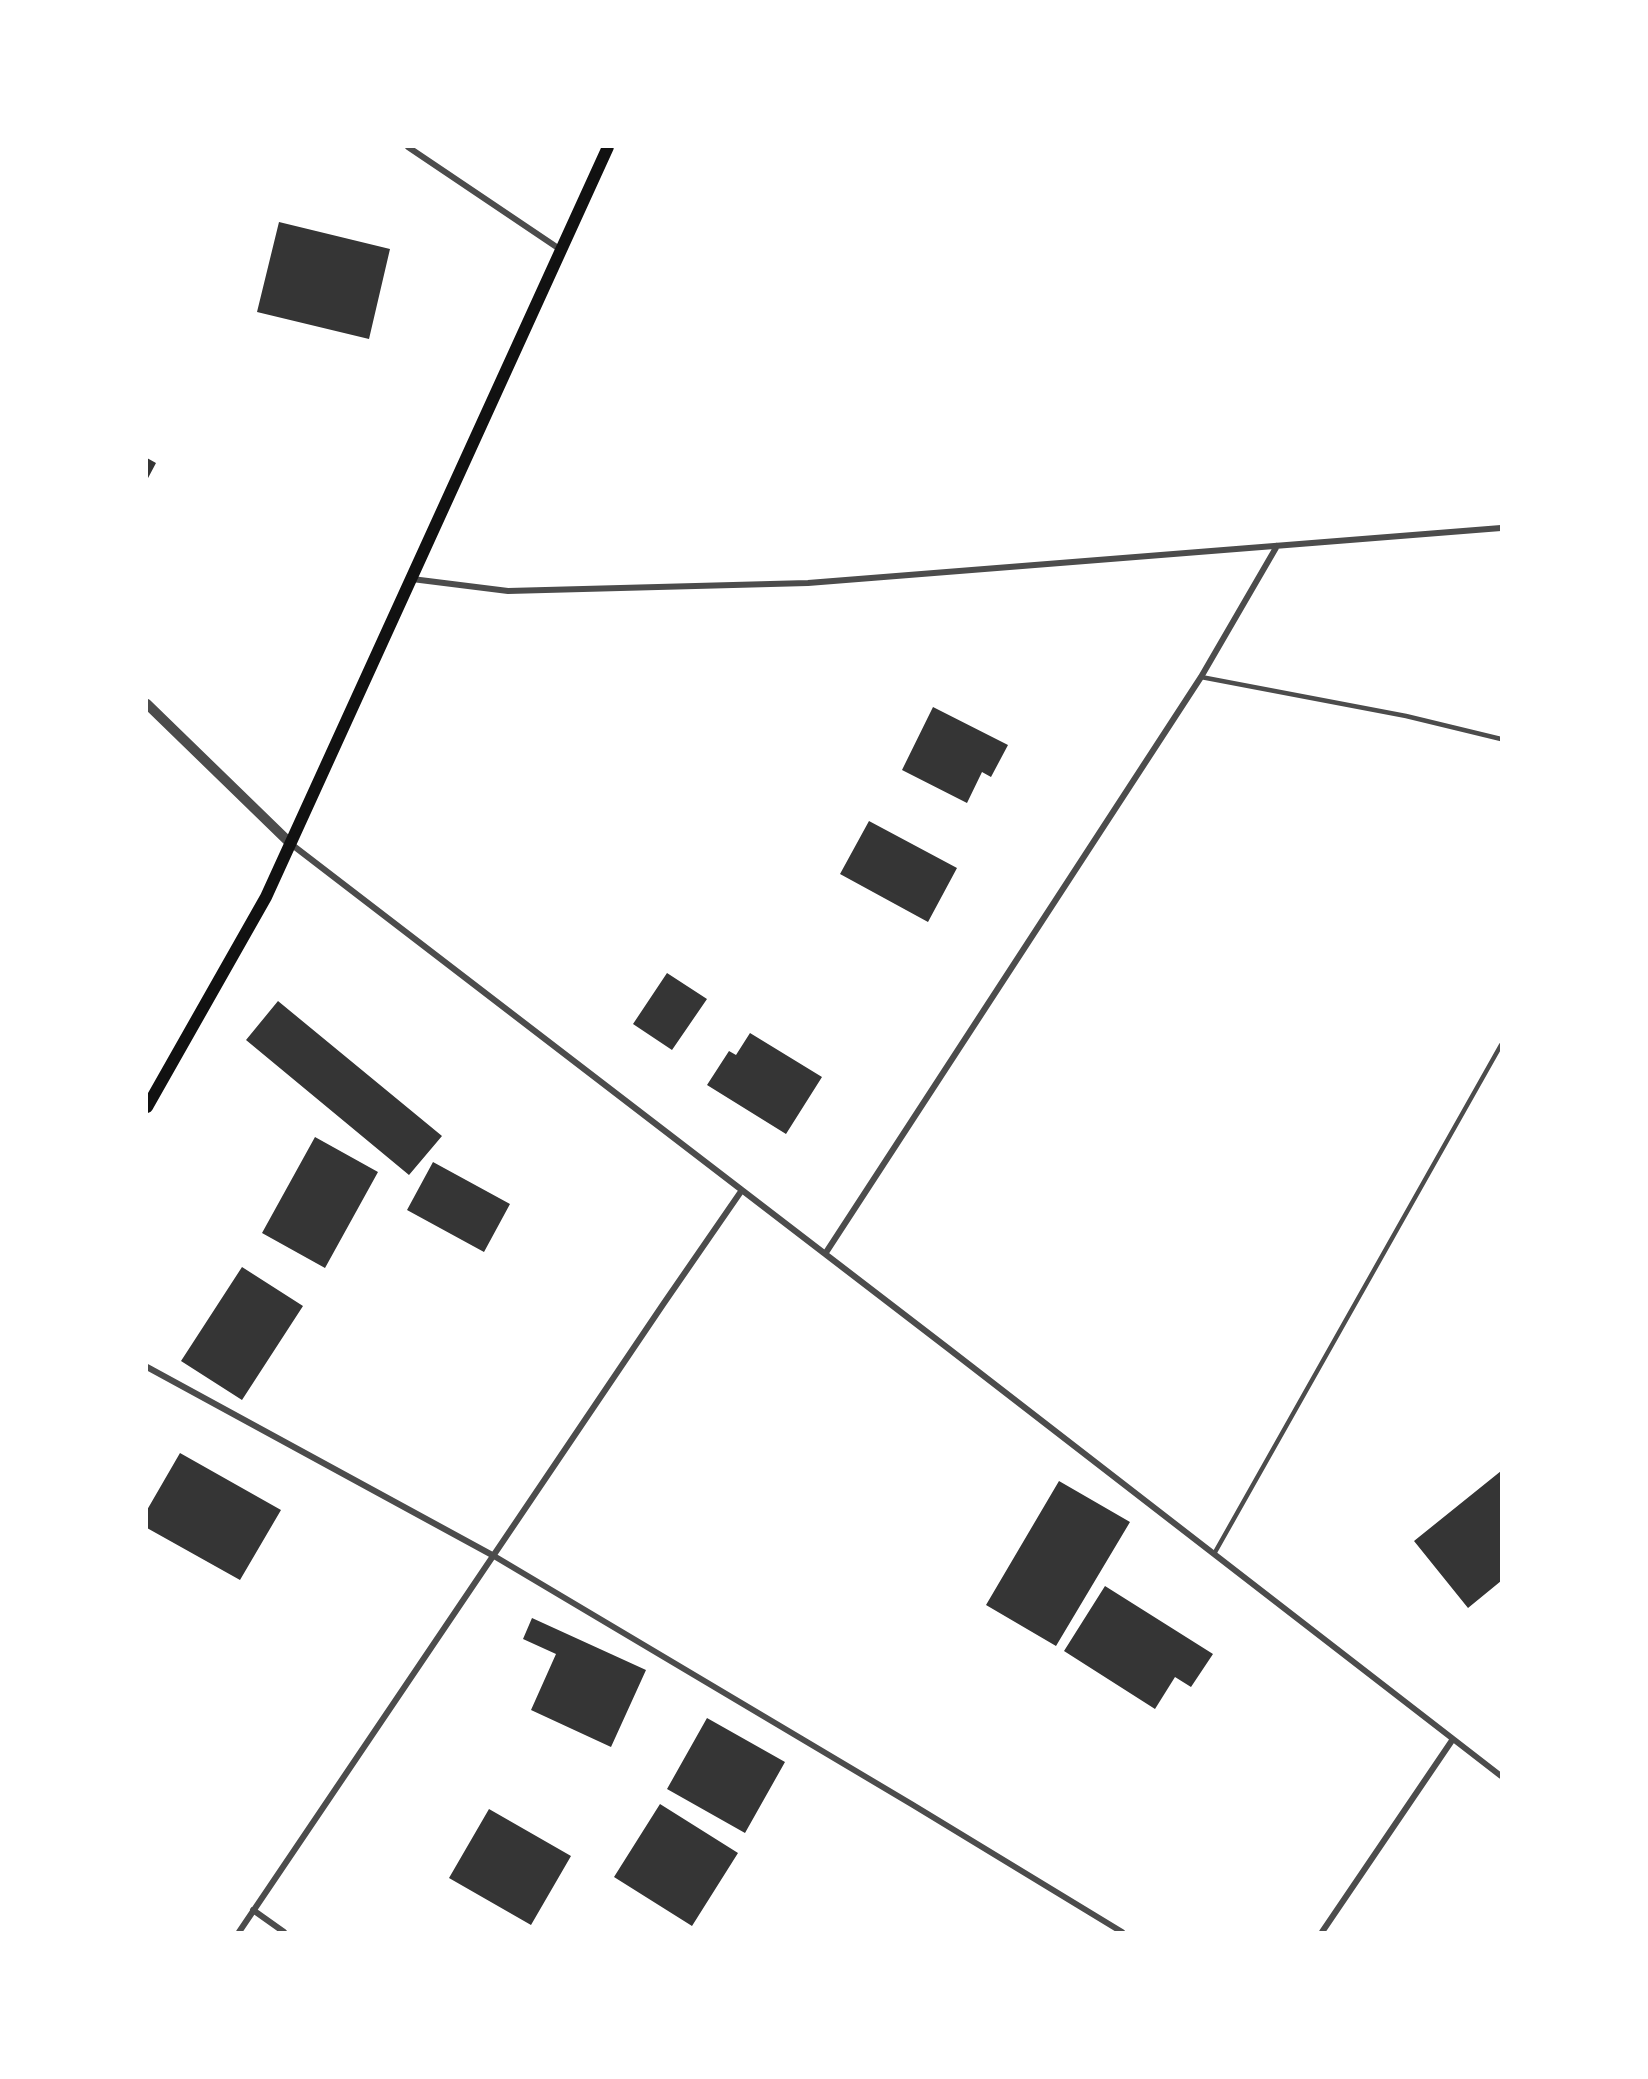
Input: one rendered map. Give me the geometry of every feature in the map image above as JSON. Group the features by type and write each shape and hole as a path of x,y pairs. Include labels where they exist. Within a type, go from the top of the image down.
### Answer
{"main road":[{"path":"147,1107 266,897 608,147"}],"street":[{"path":"408,147 561,250"},
{"path":"411,579 508,591 808,583 1501,528"},
{"path":"825,1254 1201,677 1277,546"},
{"path":"147,704 291,844 1501,1776"},
{"path":"239,1932 657,1312 742,1190"},
{"path":"147,1367 494,1556 1122,1932"},
{"path":"1322,1932 1453,1739"},
{"path":"254,1910 284,1932"}],"lane":[{"path":"1201,677 1406,716 1501,739"},
{"path":"1214,1554 1501,1045"}],"building":[{"path":"279,222 390,249 369,339 257,312"},
{"path":"147,458 156,463 147,480"},
{"path":"933,707 1008,745 991,777 982,772 967,803 902,770"},
{"path":"869,821 957,868 928,922 840,874"},
{"path":"667,973 707,999 672,1050 633,1024"},
{"path":"278,1001 442,1136 409,1175 246,1040"},
{"path":"750,1033 822,1077 786,1134 707,1085 729,1051 736,1055"},
{"path":"315,1137 378,1172 325,1268 262,1233"},
{"path":"433,1162 510,1204 484,1252 407,1210"},
{"path":"242,1267 303,1306 242,1400 181,1361"},
{"path":"180,1453 281,1510 240,1580 147,1528 147,1510"},
{"path":"1501,1471 1501,1581 1468,1608 1414,1541"},
{"path":"1059,1481 1130,1522 1056,1646 986,1605"},
{"path":"1105,1586 1213,1654 1191,1687 1175,1677 1155,1709 1064,1651"},
{"path":"532,1618 646,1670 611,1747 531,1710 556,1654 523,1639"},
{"path":"707,1718 785,1762 745,1833 667,1789"},
{"path":"660,1804 738,1853 692,1926 614,1877"},
{"path":"489,1809 571,1856 531,1925 449,1878"}]}
